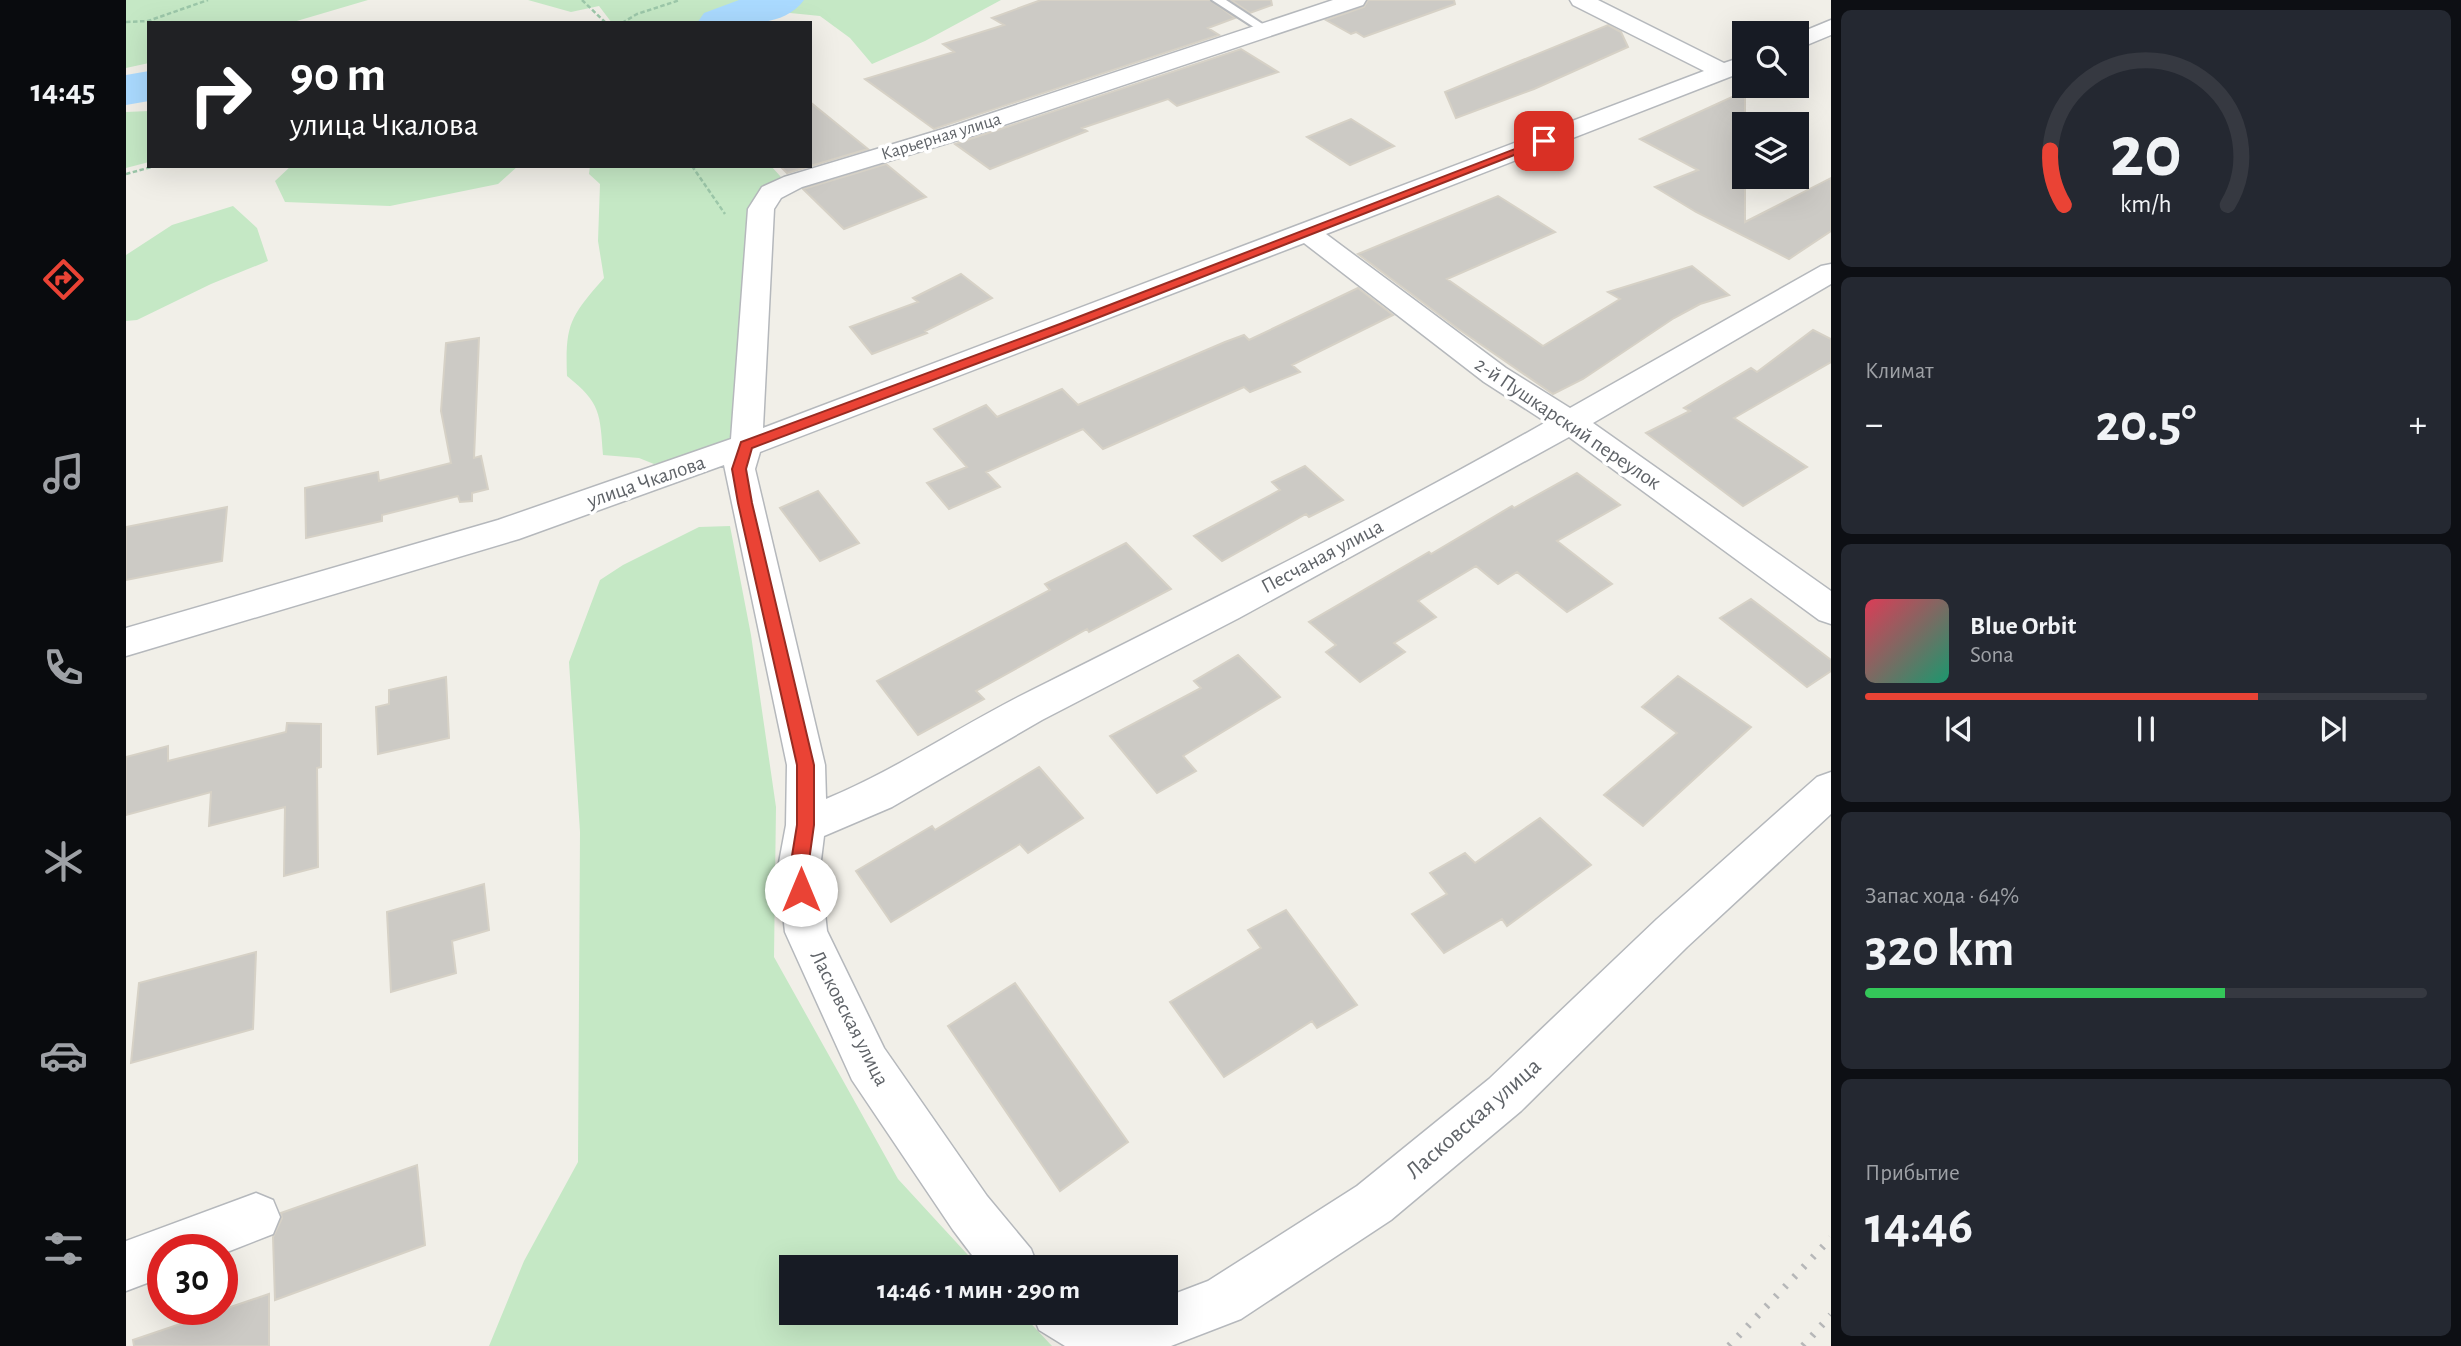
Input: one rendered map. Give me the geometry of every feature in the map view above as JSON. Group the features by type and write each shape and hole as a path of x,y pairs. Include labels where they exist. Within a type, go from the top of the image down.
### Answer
{"street":[{"name":"Карьерная улица","path":"746,446 761,209 771,192 793,182 962,131 1355,0"},
{"path":"1581,0 1732,66"},
{"path":"1809,37 1831,27"},
{"name":"улица Чкалова","path":"126,642 507,530 746,446 1308,233 1732,68"},
{"name":"2-й Пушкарский переулок","path":"1308,233 1494,375 1597,440 1831,610"},
{"name":"Песчаная улица","path":"806,825 878,795 1029,709 1240,601 1569,424 1831,272"},
{"name":"Ласковская улица","path":"746,446 739,469 806,765 806,825 799,868 806,932 868,1064 970,1213 1003,1255"},
{"name":"Ласковская улица","path":"1178,1318 1223,1301 1374,1203 1505,1095 1672,933 1831,789"},
{"path":"211,1234 256,1217"},
{"path":"126,1266 147,1258"},
{"name":"Ласковская улица","path":"1079,1325 1087,1330 1121,1330 1159,1325"}],"lane":[{"path":"1218,0 1267,31"}],"path":[{"path":"148,21 208,0"},
{"path":"582,0 604,21"},
{"path":"626,21 680,0"},
{"path":"126,22 147,21"},
{"path":"126,174 148,168"}],"green space":[{"path":"126,0 368,0 297,21 147,21 147,63 126,68"},
{"path":"528,0 1001,0 925,41 872,64 850,38 820,16 770,11 750,21 610,21 599,6 571,12"},
{"path":"147,111 147,163 126,168 126,112"},
{"path":"289,168 516,168 498,184 390,206 285,202 275,181"},
{"path":"590,168 773,168 781,177 756,198 733,441 698,455 654,464 639,458 603,455 597,410 587,394 567,376 567,344 572,322 604,278 598,241 600,184 589,174"},
{"path":"233,206 257,228 268,261 211,284 137,320 126,321 126,255 172,225"},
{"path":"730,526 751,635 776,807 774,957 898,1179 968,1255 779,1255 779,1325 1032,1325 1052,1346 489,1346 524,1261 578,1162 580,832 569,662 600,580 623,565 699,527"}],"building":[{"path":"1041,0 1210,0 1235,18 1208,28 1219,35 934,129 865,79 954,52 943,44 1004,25 992,18"},
{"path":"1231,0 1271,0 1272,5 1250,13"},
{"path":"1368,0 1454,0 1455,4 1364,37 1356,32 1351,34 1326,20 1364,7"},
{"path":"1608,25 1621,32 1628,47 1534,89 1456,118 1445,92"},
{"path":"1241,49 1278,72 1177,106 1168,99 1082,128 1087,131 990,169 955,144"},
{"path":"1732,97 1745,98 1745,112 1732,112 1732,189 1745,189 1745,222 1831,178 1831,231 1789,259 1696,212 1655,187 1698,170 1640,139"},
{"path":"812,104 868,149 812,166"},
{"path":"1351,119 1394,146 1350,165 1307,137"},
{"path":"886,164 926,197 844,229 803,189"},
{"path":"782,168 804,168 787,173"},
{"path":"1498,196 1555,232 1447,279 1543,346 1620,299 1608,292 1692,266 1729,295 1700,304 1674,318 1583,379 1553,394 1457,328 1358,254"},
{"path":"961,274 992,298 925,331 927,333 872,354 850,327 918,302 913,298"},
{"path":"1358,288 1393,315 1292,365 1300,372 1250,392 1244,387 1103,449 1083,429 986,472 1000,487 949,509 927,483 967,467 934,429 986,405 997,417 1062,389 1078,405 1225,342 1244,335 1249,340"},
{"path":"1813,330 1831,339 1831,362 1734,418 1807,467 1743,506 1646,433 1690,411 1684,408 1751,368 1757,372"},
{"path":"479,338 474,458 481,456 488,489 472,493 472,501 460,502 458,496 382,515 382,521 306,538 305,488 378,472 379,481 451,463 441,411 446,343"},
{"path":"1305,466 1343,500 1309,517 1306,514 1222,561 1194,536 1280,490 1272,482"},
{"path":"1577,473 1620,505 1557,541 1612,584 1567,612 1517,572 1498,584 1476,566 1418,601 1436,617 1394,643 1405,652 1360,682 1326,652 1336,645 1309,622 1429,552 1431,554 1512,506 1514,508"},
{"path":"818,491 859,543 820,561 780,508"},
{"path":"227,507 222,561 126,580 126,527"},
{"path":"1126,543 1171,589 1089,632 1087,629 976,691 984,699 918,735 877,681 1050,590 1045,584"},
{"path":"1751,599 1831,660 1831,671 1807,687 1720,618"},
{"path":"1238,655 1280,697 1183,756 1196,771 1157,793 1110,736 1201,688 1194,681"},
{"path":"1678,676 1751,727 1643,826 1604,795 1677,733 1642,707"},
{"path":"446,677 449,738 378,754 376,707 389,704 389,690"},
{"path":"287,723 321,724 321,767 317,768 318,867 284,876 285,807 209,826 211,792 126,815 126,757 168,746 168,761 286,732"},
{"path":"1039,767 1083,818 1028,853 1020,844 891,922 856,871 932,826 935,830"},
{"path":"1540,818 1591,865 1507,926 1502,919 1444,953 1412,914 1447,894 1430,873 1465,853 1475,863"},
{"path":"484,884 489,930 452,941 456,973 391,992 387,912"},
{"path":"1286,910 1357,1005 1317,1028 1312,1021 1224,1077 1170,1002 1261,948 1248,930"},
{"path":"256,952 253,1029 131,1063 139,983"},
{"path":"1015,983 1128,1142 1060,1191 948,1026"},
{"path":"417,1165 425,1245 275,1300 273,1237 282,1218 281,1213"},
{"path":"269,1294 269,1346 134,1346 133,1340 177,1325 238,1325 238,1304"}],"waterway":[{"path":"725,21 781,0"},
{"path":"126,90 147,86"}],"railway":[{"path":"1729,1346 1831,1238"},
{"path":"1803,1346 1831,1315"}],"route":[{"path":"801,890 799,868 806,825 806,765 745,503 739,469 746,446 1065,327 1544,141"}]}
